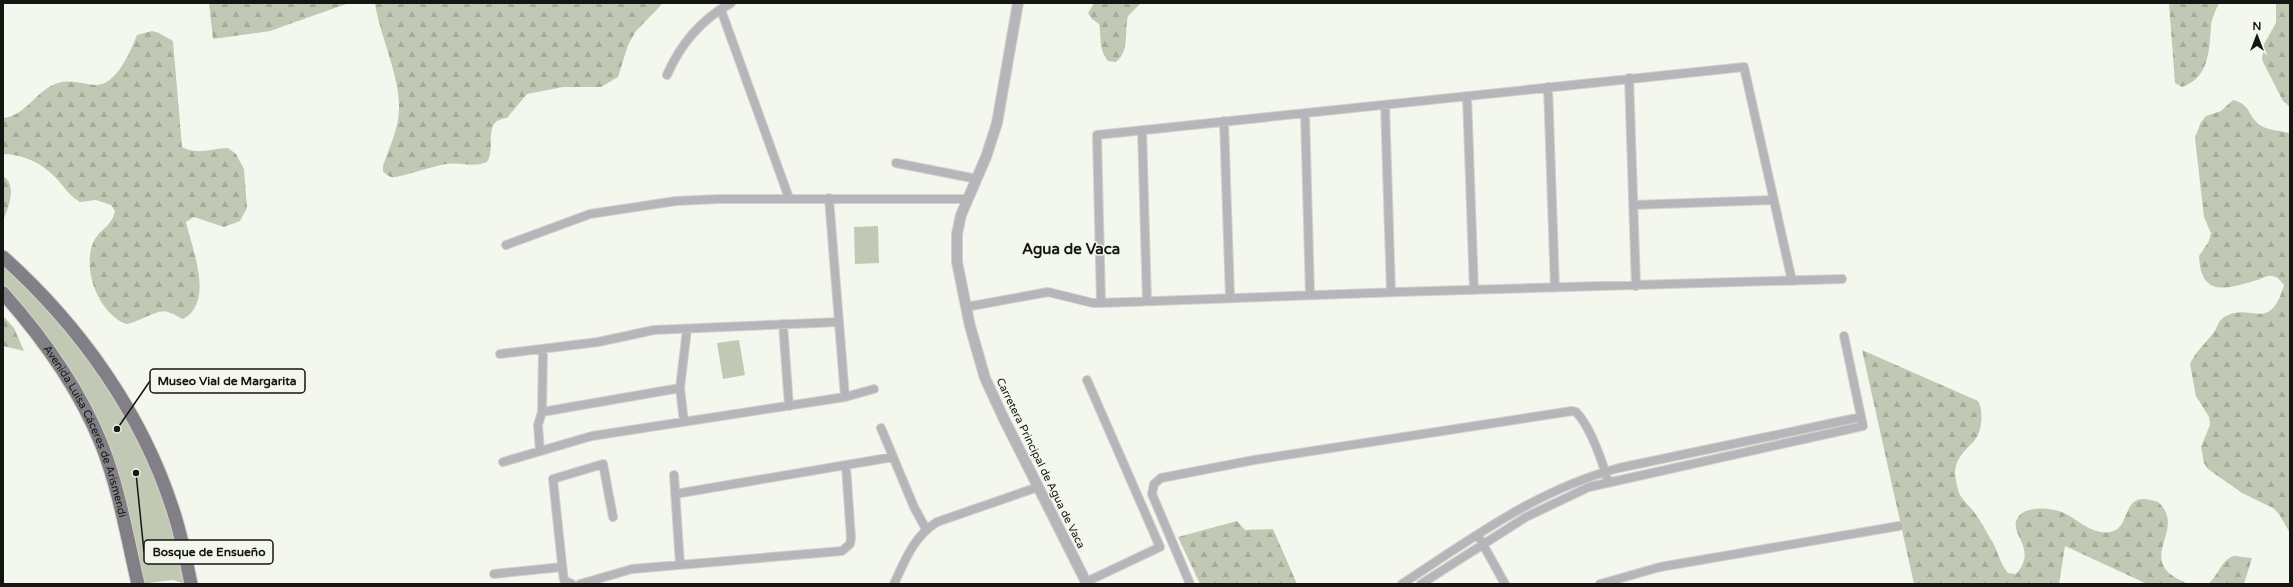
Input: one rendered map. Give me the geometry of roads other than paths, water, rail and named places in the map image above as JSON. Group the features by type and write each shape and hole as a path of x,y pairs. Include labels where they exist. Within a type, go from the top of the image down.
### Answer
{"main road":[{"path":"3,257 43,295 70,327 123,401 141,434 173,510 191,584"},
{"name":"Avenida Luisa Cáceres de Arismendi","path":"3,293 27,321 67,375 89,417 111,474 138,584"}],"street":[{"path":"667,75 676,53 694,31 731,3"},
{"name":"Carretera Principal de Agua de Vaca","path":"1018,3 997,123 977,180 961,216 956,246 960,279 966,307 985,378 1087,583"},
{"path":"722,10 789,198"},
{"path":"1101,303 1097,135 1629,78 1744,68 1792,281"},
{"path":"1629,78 1636,286"},
{"path":"1548,87 1555,288"},
{"path":"1467,96 1474,290"},
{"path":"1385,105 1391,292"},
{"path":"1305,113 1310,295"},
{"path":"1224,121 1230,298"},
{"path":"1142,130 1147,301"},
{"path":"896,163 977,180"},
{"path":"829,198 845,397"},
{"path":"506,245 590,214 622,208 719,199 968,199"},
{"path":"1633,205 1773,200"},
{"path":"966,307 1048,292 1093,303 1101,303 1391,292 1842,279"},
{"path":"500,354 598,342 654,330 839,322"},
{"path":"783,324 790,406"},
{"path":"684,422 680,388 687,329"},
{"path":"1421,584 1526,517 1561,498 1608,481 1863,426 1844,336"},
{"path":"540,451 538,425 542,412 543,349"},
{"path":"1087,380 1160,547 1087,583"},
{"path":"542,412 680,388"},
{"path":"502,462 592,436 845,397 874,389"},
{"path":"1190,584 1152,494 1154,484 1161,478 1254,460 1572,411 1576,412 1582,418 1596,447 1608,481"},
{"path":"1402,584 1520,508 1556,489 1606,472 1861,417"},
{"path":"881,428 926,529"},
{"path":"675,494 893,457"},
{"path":"572,584 564,580 553,479 603,464 613,518"},
{"path":"580,584 632,568 842,551 850,544 851,531 846,466"},
{"path":"674,475 680,565"},
{"path":"894,584 909,553 926,529 937,522 1038,487"},
{"path":"1600,584 1660,567 1898,526"},
{"path":"1478,535 1505,584"},
{"path":"494,574 562,567"}],"place":[{"name":"Museo Vial de Margarita","path":"117,429"},
{"name":"Bosque de Ensueño","path":"136,473"}],"district":[{"name":"Agua de Vaca","path":"1071,249"}]}
